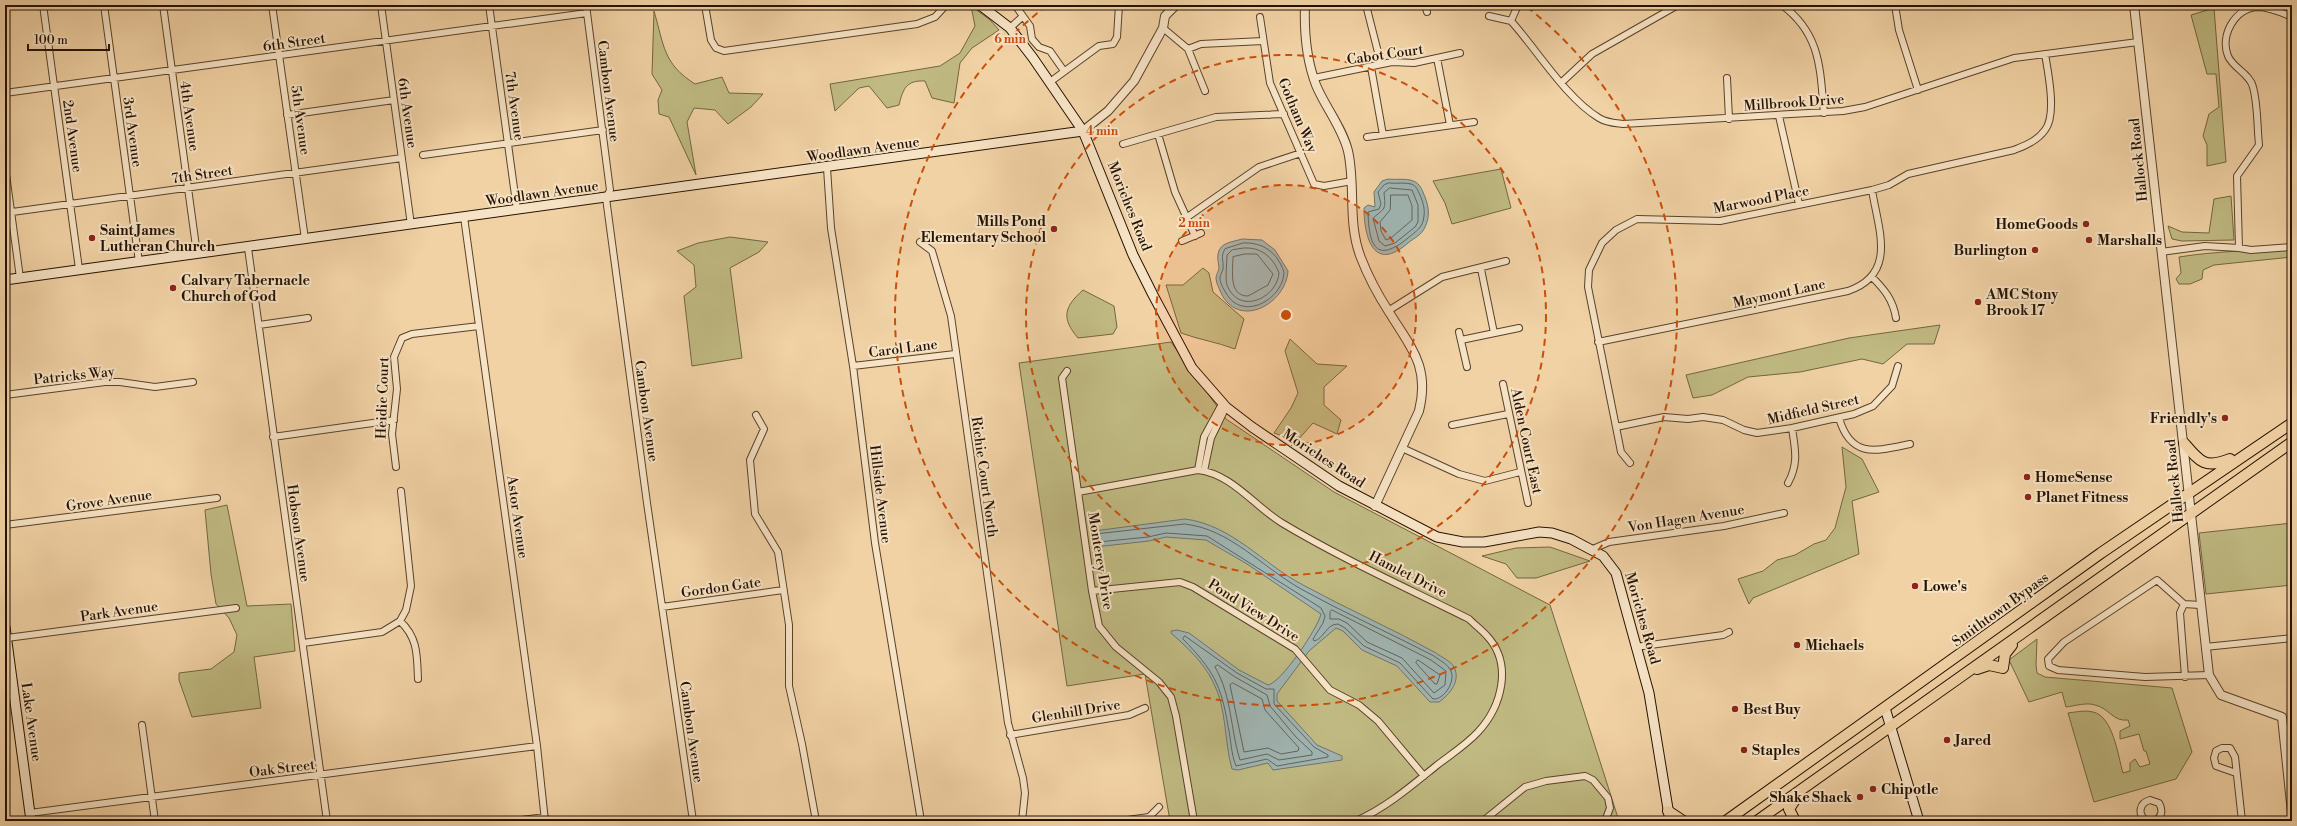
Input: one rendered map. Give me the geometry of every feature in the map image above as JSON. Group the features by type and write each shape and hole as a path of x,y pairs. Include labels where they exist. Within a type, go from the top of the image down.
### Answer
{"highway":[{"name":"Smithtown Bypass","path":"1726,821 2189,493 2292,423"},
{"path":"1760,819 2292,442"},
{"path":"2184,443 2199,459 2207,464 2221,463 2245,454"},
{"path":"1961,676 1987,665 2003,668 2004,654 2026,630"},
{"path":"1795,821 1790,808 1803,789"},
{"path":"1721,821 1735,814"},
{"path":"1760,819 1781,814 1789,821"},
{"path":"1669,816 1683,821"}],"main road":[{"name":"Moriches Road","path":"980,5 1010,28 1050,82 1083,131 1133,254 1153,295 1192,368 1224,406 1338,486 1437,537 1463,542 1484,542 1545,532 1571,539 1593,549 1603,556 1616,572 1649,693 1669,816"},
{"name":"Woodlawn Avenue","path":"5,280 827,168 1083,131"},
{"name":"Lake Avenue","path":"5,627 30,817"},
{"path":"1885,708 1892,726 1919,821"}],"street":[{"name":"2nd Avenue","path":"43,5 79,269"},
{"name":"3rd Avenue","path":"104,5 139,262"},
{"name":"4th Avenue","path":"163,5 197,254"},
{"name":"5th Avenue","path":"272,5 304,239"},
{"name":"6th Avenue","path":"381,5 411,225"},
{"name":"7th Avenue","path":"489,5 517,210"},
{"name":"Cambon Avenue","path":"586,5 610,190 606,198 693,821"},
{"path":"705,5 711,40 716,48 724,50 917,24 935,17 946,5"},
{"path":"1015,5 1022,17 1030,26 1032,39 1039,47 1050,51 1064,71"},
{"path":"1050,82 1099,46 1113,44 1117,37 1119,5"},
{"path":"1083,131 1108,111 1129,88 1163,28 1165,16 1176,5"},
{"path":"1305,5 1305,42 1314,78 1347,149 1352,181 1352,221 1357,246 1366,269 1388,311 1416,355 1423,384 1419,411 1375,506"},
{"path":"1366,5 1381,64"},
{"path":"1489,16 1511,21 1518,5"},
{"path":"1562,82 1592,54 1678,5"},
{"path":"1782,5 1804,27 1817,50 1824,113"},
{"path":"1895,5 1899,30 1918,90"},
{"name":"Hallock Road","path":"2134,5 2209,675 2221,695 2282,716 2292,813"},
{"path":"2239,248 2237,176 2259,145 2253,85 2233,64 2226,47 2226,37 2234,20 2244,12 2255,7 2276,10 2292,17"},
{"name":"6th Street","path":"5,94 587,13"},
{"name":"Gotham Way","path":"1260,16 1270,83 1314,184 1324,186 1352,181"},
{"path":"1010,28 1022,17"},
{"name":"Millbrook Drive","path":"1511,21 1562,82 1588,110 1611,123 1623,124 1824,113 1864,107 2014,58 2138,42"},
{"path":"1163,28 1188,49 1205,91"},
{"path":"1188,49 1201,44 1263,42"},
{"name":"Cabot Court","path":"1314,78 1381,64 1414,63 1460,53"},
{"name":"Marwood Place","path":"1630,463 1620,452 1590,305 1588,287 1589,270 1597,250 1616,230 1637,219 1644,218 1720,221 1872,190 1889,185 1908,174 2014,150 2034,140 2046,129 2050,117 2046,54"},
{"path":"1437,58 1450,125"},
{"path":"1372,67 1383,135"},
{"path":"1727,78 1729,119"},
{"path":"287,114 394,100"},
{"path":"1123,144 1216,117 1284,114"},
{"path":"1779,116 1799,204"},
{"path":"1367,137 1474,122"},
{"path":"424,155 602,130"},
{"path":"1158,134 1175,192 1195,236"},
{"path":"1186,218 1259,167 1301,153"},
{"name":"7th Street","path":"8,213 402,158"},
{"path":"5,167 8,213 20,278"},
{"name":"Hillside Avenue","path":"827,168 831,228 853,366 875,543 921,821"},
{"path":"1872,190 1882,253 1880,263 1872,277 1889,295 1894,304 1896,318"},
{"name":"Astor Avenue","path":"464,218 537,746 545,819"},
{"path":"1182,241 1201,233"},
{"name":"Richie Court North","path":"920,242 932,251 951,316 1010,734"},
{"path":"2161,252 2205,246 2251,250 2292,248"},
{"name":"Hobson Avenue","path":"248,248 327,821"},
{"path":"1388,311 1442,277 1481,269 1506,261"},
{"path":"1481,269 1494,333"},
{"name":"Maymont Lane","path":"1598,342 1848,291 1864,284 1872,277"},
{"path":"259,325 308,318"},
{"name":"Heidie Court","path":"396,467 392,434 397,389 394,357 402,338 412,334 479,326"},
{"path":"1461,340 1520,328"},
{"path":"1459,332 1467,367"},
{"name":"Carol Lane","path":"853,366 956,354"},
{"name":"Midfield Street","path":"1616,427 1664,417 1688,419 1703,417 1723,420 1744,430 1757,433 1792,428 1839,418 1860,412 1878,402 1892,386 1898,366"},
{"name":"Monterey Drive","path":"1067,371 1062,378 1092,591 1100,626 1116,647 1160,682 1170,697 1176,716 1194,821"},
{"name":"Patricks Way","path":"5,395 105,382 120,382 155,387 193,382"},
{"name":"Alden Court East","path":"1503,384 1520,472 1528,504"},
{"path":"1078,492 1201,471 1204,437 1224,406"},
{"path":"1452,425 1508,414"},
{"path":"756,415 764,429 750,460 755,514 778,552 789,626 789,686 802,744 816,821"},
{"path":"1839,418 1843,432 1856,446 1867,450 1878,450 1910,444"},
{"path":"273,437 394,420"},
{"path":"1788,483 1795,470 1795,447 1792,428"},
{"path":"1402,448 1459,474 1485,481 1520,472"},
{"name":"Hamlet Drive","path":"1201,471 1228,481 1281,522 1470,619 1488,636 1498,653 1502,672 1502,686 1495,709 1478,732 1391,804 1356,821"},
{"path":"303,643 382,632 400,621 406,610 410,596 407,545 401,491"},
{"name":"Grove Avenue","path":"5,526 217,498"},
{"name":"Von Hagen Avenue","path":"1593,549 1609,542 1724,526 1784,513"},
{"path":"2200,605 2184,604 2157,580 2064,642 2048,659 2049,666 2058,670 2145,677 2185,678 2209,675"},
{"name":"Pond View Drive","path":"1092,591 1180,582 1193,587 1295,648 1330,690 1360,705 1378,721 1424,776"},
{"name":"Gordon Gate","path":"662,607 783,590"},
{"path":"2184,604 2180,614 2185,678"},
{"name":"Park Avenue","path":"6,638 236,608"},
{"path":"400,621 412,635 416,645 418,679"},
{"path":"1636,647 1723,635 1729,632"},
{"path":"2205,647 2292,638"},
{"name":"Glenhill Drive","path":"1010,734 1129,715 1145,708"},
{"path":"142,725 155,821"},
{"path":"1010,734 1019,760 1023,778 1025,793 1022,821"},
{"name":"Oak Street","path":"30,817 152,797 537,746"},
{"path":"2236,773 2216,766 2214,758 2216,751 2222,748 2230,748 2235,757 2242,821"},
{"path":"1483,821 1525,787 1546,781 1585,776 1598,785 1608,798 1610,808 1605,821"},
{"path":"2147,821 2142,817 2140,810 2143,804 2150,800 2159,803 2162,810 2160,817 2155,821"},
{"path":"1120,821 1149,817 1159,807"},
{"path":"514,821 545,819"}],"shaded area":[{"path":"971,6 989,19 999,30 972,48 960,63 954,103 932,98 925,81 919,81 913,82 906,87 899,105 887,108 869,86 859,88 835,111 830,84 940,66 960,53 975,26"},
{"path":"2214,8 2226,162 2207,166 2207,145 2203,136 2209,114 2219,107 2216,74 2207,74 2191,15"},
{"path":"654,11 666,53 676,69 684,77 695,84 722,77 729,93 763,94 751,107 728,124 715,110 694,108 687,122 696,175 669,117 659,114 658,100 662,90 652,74"},
{"path":"1501,169 1511,208 1452,224 1445,203 1433,181"},
{"path":"2231,196 2234,240 2182,241 2172,239 2168,226 2182,232 2209,233 2214,199"},
{"path":"730,237 768,242 759,252 730,268 742,358 692,366 684,296 696,287 694,265 677,251 698,243"},
{"path":"2292,247 2292,257 2214,265 2203,270 2202,279 2190,284 2179,284 2176,279 2181,273 2179,257 2207,253"},
{"path":"1203,268 1209,273 1213,292 1244,319 1235,349 1181,333 1166,285 1183,285"},
{"path":"1083,290 1114,306 1117,327 1113,334 1078,338 1073,331 1067,319 1067,313 1072,302"},
{"path":"1940,325 1934,344 1907,344 1883,364 1862,359 1800,372 1748,377 1712,395 1693,398 1686,375 1849,338"},
{"path":"1290,339 1317,364 1347,366 1324,387 1324,405 1341,420 1337,434 1313,423 1297,441 1274,433 1291,408 1298,393 1285,351"},
{"path":"1171,342 1226,419 1334,492 1550,605 1619,821 1170,821 1145,674 1067,686 1019,363"},
{"path":"1842,447 1862,459 1879,492 1852,501 1859,554 1753,598 1749,604 1738,579 1763,571 1777,560 1795,555 1814,544 1826,540 1835,528 1846,487"},
{"path":"227,505 247,606 291,604 295,651 254,657 261,708 192,717 179,680 179,673 211,669 234,652 237,635 229,618 216,604 211,574 205,510"},
{"path":"2292,523 2292,585 2206,594 2199,533"},
{"path":"1550,547 1590,561 1536,578 1517,578 1506,564 1482,556 1516,548"},
{"path":"2037,639 2037,673 2045,677 2172,688 2192,752 2176,779 2094,802 2068,713 2090,711 2100,715 2110,729 2114,738 2123,773 2130,771 2130,763 2135,759 2140,767 2150,764 2146,751 2144,751 2139,734 2120,739 2120,731 2130,726 2128,720 2118,719 2100,707 2092,704 2080,704 2066,707 2062,692 2029,702 2009,660"}],"water":[{"path":"1388,179 1407,180 1417,183 1425,197 1428,220 1424,230 1420,234 1396,251 1387,254 1379,253 1373,248 1369,240 1364,219 1364,208 1368,205 1375,207 1374,192 1382,181"},
{"path":"1242,239 1262,240 1275,250 1288,271 1285,283 1280,293 1271,302 1261,308 1251,311 1240,310 1230,305 1222,295 1216,280 1219,269 1219,250 1227,243"},
{"path":"1185,519 1218,529 1247,546 1274,567 1303,585 1436,653 1454,667 1456,677 1453,687 1439,702 1430,702 1397,666 1362,650 1343,631 1336,628 1309,651 1277,694 1277,701 1317,745 1342,756 1342,760 1273,770 1268,763 1238,770 1232,769 1218,692 1200,662 1171,633 1171,631 1177,630 1189,633 1239,670 1268,685 1274,682 1290,665 1313,631 1321,614 1247,564 1206,540 1166,537 1149,541 1095,547 1092,541 1094,531"}],"place":[{"name":"HomeGoods","path":"2086,224"},
{"name":"Mills Pond Elementary School","path":"1054,229"},
{"name":"Saint James Lutheran Church","path":"92,238"},
{"name":"Marshalls","path":"2089,240"},
{"name":"Burlington","path":"2035,250"},
{"name":"Calvary Tabernacle Church of God","path":"173,288"},
{"name":"AMC Stony Brook 17","path":"1978,302"},
{"name":"Friendly's","path":"2225,418"},
{"name":"HomeSense","path":"2027,477"},
{"name":"Planet Fitness","path":"2028,497"},
{"name":"Lowe's","path":"1915,586"},
{"name":"Michaels","path":"1797,645"},
{"name":"Best Buy","path":"1735,709"},
{"name":"Jared","path":"1947,740"},
{"name":"Staples","path":"1744,750"},
{"name":"Chipotle","path":"1873,789"},
{"name":"Shake Shack","path":"1860,797"}]}
